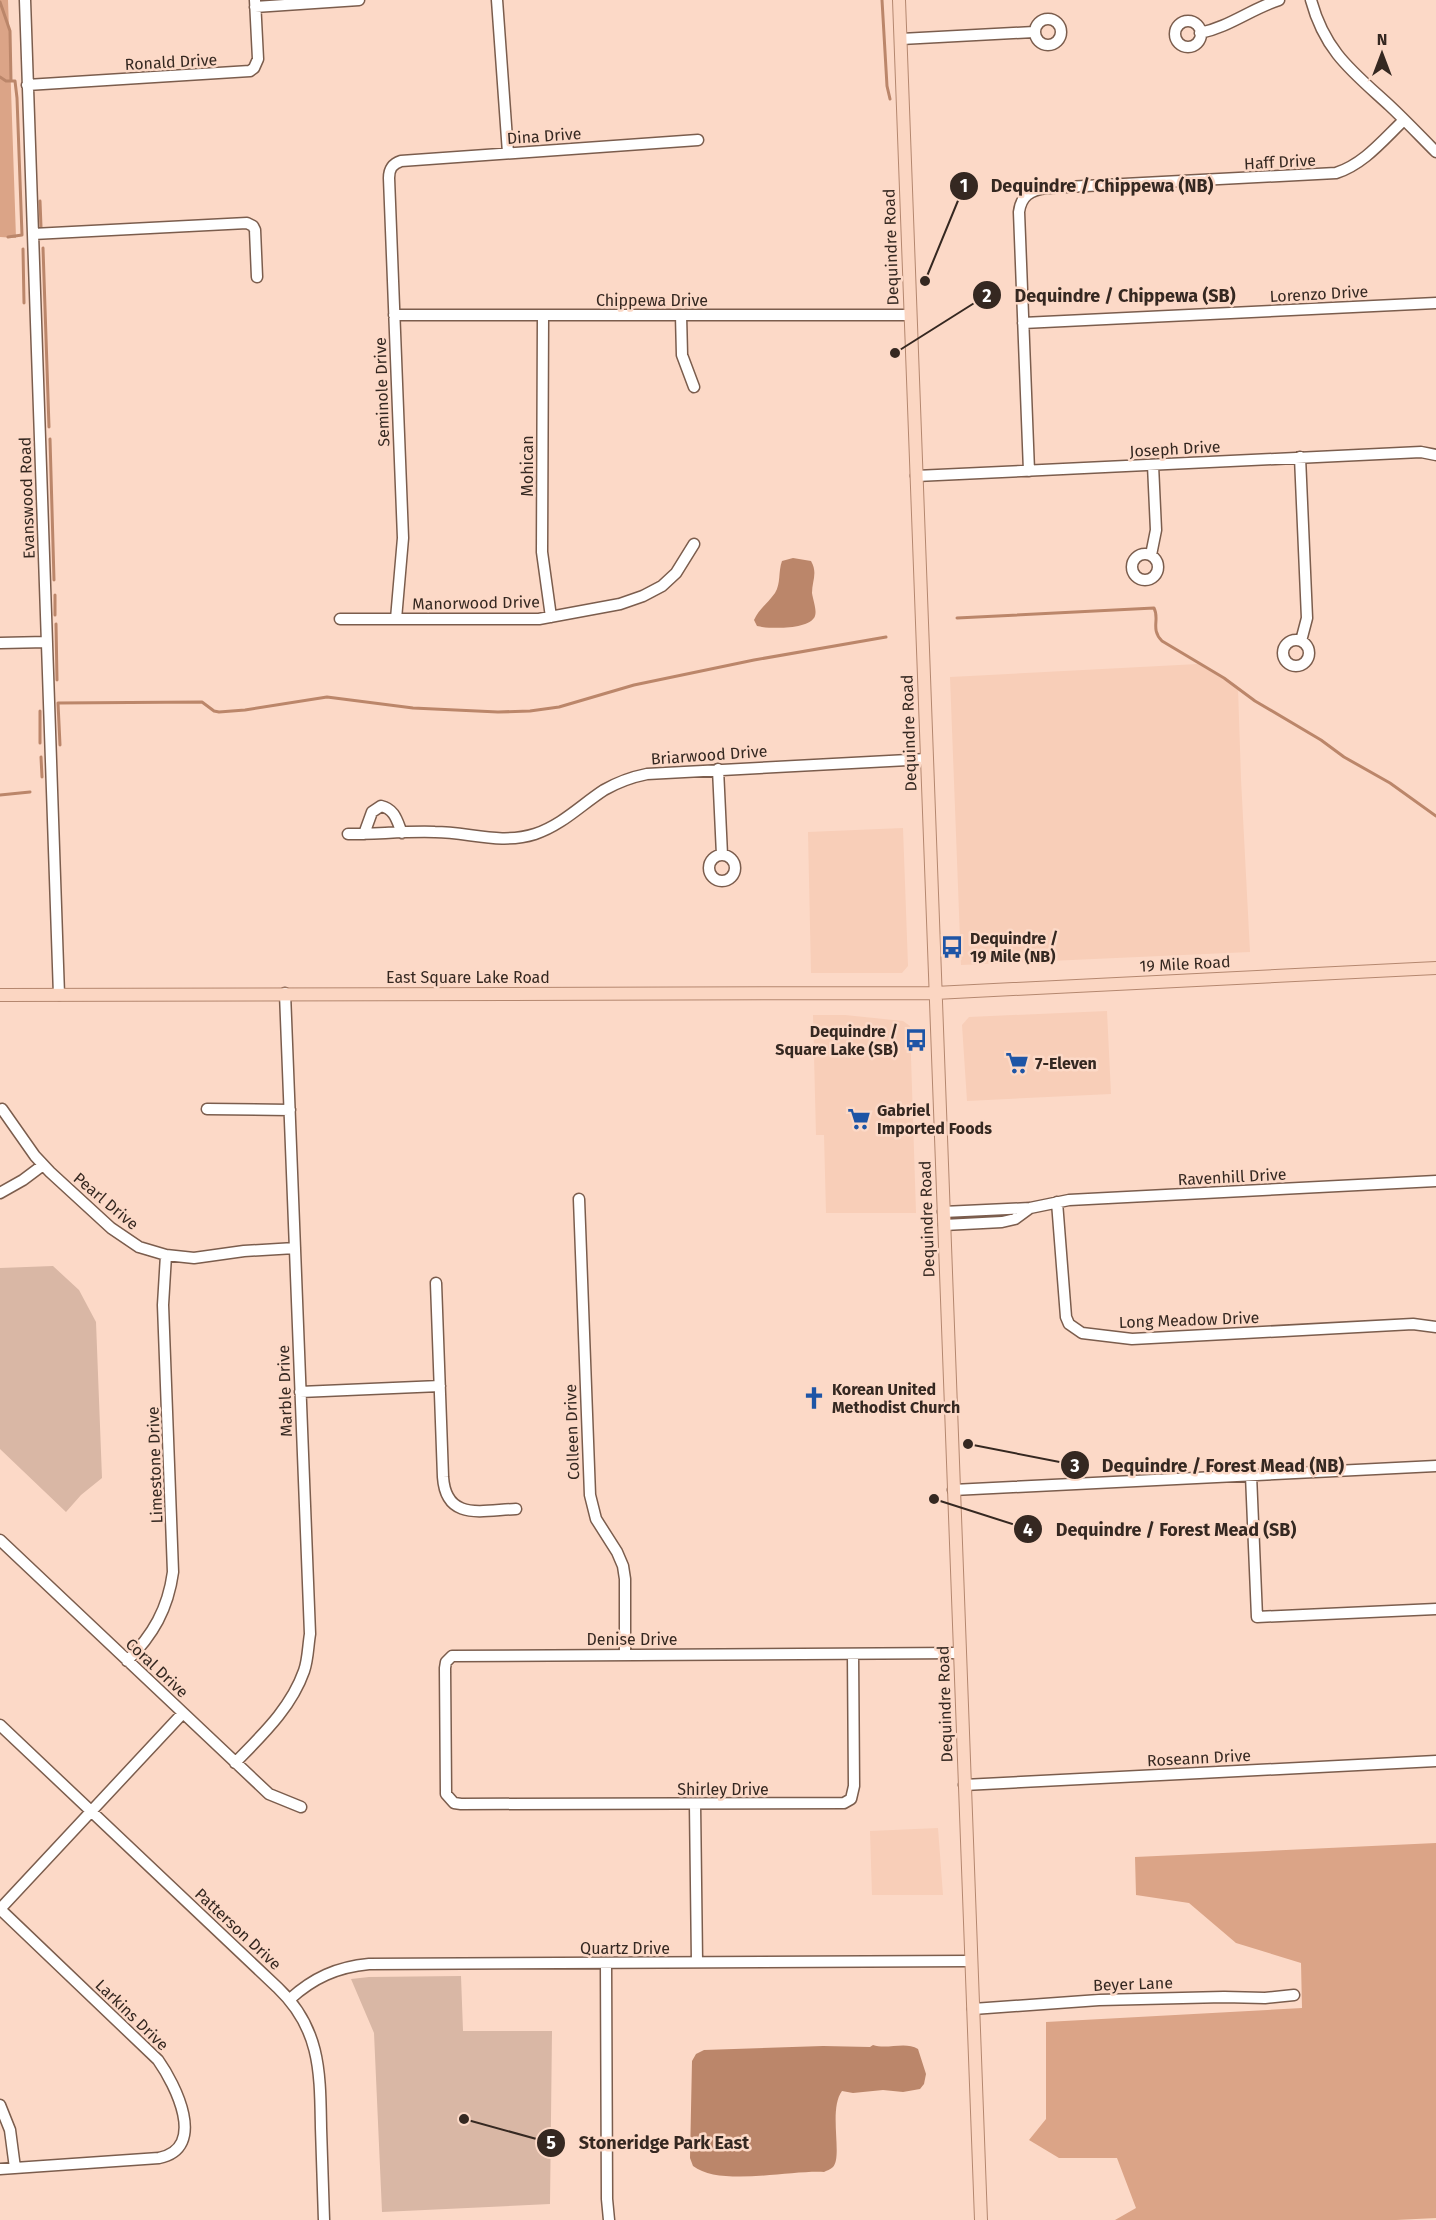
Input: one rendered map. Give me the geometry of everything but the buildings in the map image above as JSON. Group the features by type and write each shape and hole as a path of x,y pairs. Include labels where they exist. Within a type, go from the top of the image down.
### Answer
{"main road":[{"name":"Dequindre Road","path":"899,0 981,2220"},
{"name":"19 Mile Road","path":"935,993 1436,968"},
{"name":"East Square Lake Road","path":"0,995 935,993"}],"street":[{"name":"Evanswood Road","path":"25,0 59,995"},
{"path":"255,4 358,0"},
{"path":"497,0 508,153"},
{"path":"1200,33 1227,25 1253,10 1279,0"},
{"path":"1311,0 1323,32 1341,60 1436,152"},
{"name":"Ronald Drive","path":"27,85 250,71 258,59 255,4"},
{"path":"901,39 1035,32"},
{"name":"Haff Drive","path":"1023,323 1019,212 1024,197 1030,192 1047,188 1336,173 1346,170 1365,158 1404,120"},
{"name":"Dina Drive","path":"393,164 401,161 698,140"},
{"name":"Seminole Drive","path":"393,164 389,170 389,178 403,538 396,619"},
{"path":"33,234 243,222 251,224 255,230 257,277"},
{"name":"Lorenzo Drive","path":"1023,323 1436,303"},
{"name":"Chippewa Drive","path":"394,315 910,315"},
{"name":"Mohican","path":"543,315 542,552 551,617"},
{"path":"681,315 682,355 694,387"},
{"path":"1023,323 1029,471"},
{"name":"Joseph Drive","path":"916,476 1421,452 1436,455"},
{"path":"1300,458 1307,618 1301,642"},
{"path":"1150,555 1156,530 1153,465"},
{"name":"Manorwood Drive","path":"340,619 525,619 551,617 620,604 651,593 676,573 694,544"},
{"path":"0,643 47,642"},
{"name":"Briarwood Drive","path":"348,834 441,832 492,839 520,837 549,829 606,789 631,777 664,772 927,759"},
{"path":"718,769 722,855"},
{"path":"364,834 372,812 381,806 394,814 402,833"},
{"name":"Marble Drive","path":"236,1763 280,1715 298,1687 305,1669 309,1625 285,993"},
{"name":"Pearl Drive","path":"2,1108 43,1165 123,1237 139,1247 166,1255 200,1258 244,1251 295,1248"},
{"path":"207,1109 290,1110"},
{"path":"0,1193 43,1165"},
{"name":"Ravenhill Drive","path":"943,1212 1030,1208 1057,1202 1436,1181"},
{"name":"Colleen Drive","path":"579,1199 590,1495 596,1519 623,1566 625,1654"},
{"name":"Long Meadow Drive","path":"1057,1202 1066,1317 1070,1324 1082,1333 1132,1339 1413,1324 1436,1327"},
{"name":"Ravenhill Drive","path":"944,1225 1002,1222 1015,1218 1030,1208"},
{"name":"Limestone Drive","path":"127,1661 144,1643 158,1622 169,1596 173,1572 163,1305 166,1255"},
{"path":"436,1283 444,1486 449,1501 464,1510 516,1509"},
{"path":"300,1392 440,1386"},
{"path":"953,1490 1436,1466"},
{"path":"1251,1475 1257,1617 1436,1609"},
{"name":"Coral Drive","path":"0,1540 269,1794 301,1807"},
{"name":"Denise Drive","path":"449,1799 445,1787 445,1668 452,1656 464,1654 959,1653"},
{"name":"Shirley Drive","path":"449,1799 461,1804 840,1803 851,1799 854,1786 853,1654"},
{"path":"0,1909 183,1713"},
{"name":"Patterson Drive","path":"0,1725 290,1999 308,2029 318,2063 324,2220"},
{"name":"Roseann Drive","path":"964,1785 1436,1761"},
{"path":"695,1804 697,1962"},
{"name":"Larkins Drive","path":"0,1909 150,2051 171,2079 180,2103 184,2125 184,2137 177,2150 169,2156 15,2168"},
{"name":"Quartz Drive","path":"290,1999 317,1978 339,1969 358,1965 971,1961"},
{"path":"606,1963 609,2220"},
{"name":"Beyer Lane","path":"973,2009 1099,2000 1265,1998 1294,1995"},
{"path":"0,2104 10,2130 15,2168 0,2169"}],"shaded area":[{"path":"0,0 8,0 16,238 0,237"},
{"path":"793,558 811,561 813,565 812,593 815,616 812,621 798,626 770,628 757,626 754,620 756,616 777,589 782,561"},
{"path":"1198,664 1238,688 1250,952 961,965 950,677"},
{"path":"903,828 908,966 902,973 811,973 808,832"},
{"path":"1107,1011 1111,1094 967,1101 962,1025 969,1017"},
{"path":"813,1015 845,1015 903,1021 910,1026 916,1213 826,1213 824,1135 816,1135"},
{"path":"53,1266 79,1290 96,1322 102,1478 81,1495 66,1512 0,1449 0,1268"},
{"path":"938,1828 943,1895 872,1895 870,1831"},
{"path":"1436,1843 1436,2218 1115,2220 1136,2208 1117,2158 1059,2158 1029,2140 1046,2119 1046,2022 1302,2008 1301,1963 1236,1943 1189,1903 1136,1895 1135,1857"},
{"path":"461,1976 463,2031 552,2031 550,2204 382,2212 374,2033 351,1979"},
{"path":"873,2045 907,2046 918,2049 926,2074 924,2084 920,2089 903,2092 883,2090 853,2093 842,2091 836,2109 837,2153 833,2167 824,2172 737,2177 720,2176 693,2166 690,2158 692,2061 696,2054 704,2050 823,2046 870,2047"}],"waterway":[{"path":"882,0 887,86 890,99"},
{"path":"0,2 10,31 11,81"},
{"path":"0,77 6,81 15,81 17,98 22,235 8,237"},
{"path":"40,201 41,227"},
{"path":"43,248 49,427"},
{"path":"23,249 24,303"},
{"path":"50,439 54,580"},
{"path":"55,595 55,615"},
{"path":"957,618 1154,608 1158,637 1162,641 1224,678 1255,701 1321,740 1344,757 1390,783 1436,816"},
{"path":"56,624 57,680"},
{"path":"60,745 58,703 202,702 219,712 327,697 413,708 498,712 530,711 559,707 634,685 754,660 886,637"},
{"path":"40,711 40,743"},
{"path":"41,757 42,777"},
{"path":"0,795 30,792"}],"place":[{"name":"Dequindre / Chippewa (NB)","path":"925,281"},
{"name":"Dequindre / Chippewa (SB)","path":"895,353"},
{"name":"Dequindre / 19 Mile (NB)","path":"952,947"},
{"name":"Dequindre / Square Lake (SB)","path":"916,1040"},
{"name":"7-Eleven","path":"1017,1063"},
{"name":"Gabriel Imported Foods","path":"859,1119"},
{"name":"Korean United Methodist Church","path":"814,1398"},
{"name":"Dequindre / Forest Mead (NB)","path":"968,1444"},
{"name":"Dequindre / Forest Mead (SB)","path":"934,1499"},
{"name":"Stoneridge Park East","path":"464,2119"}]}
